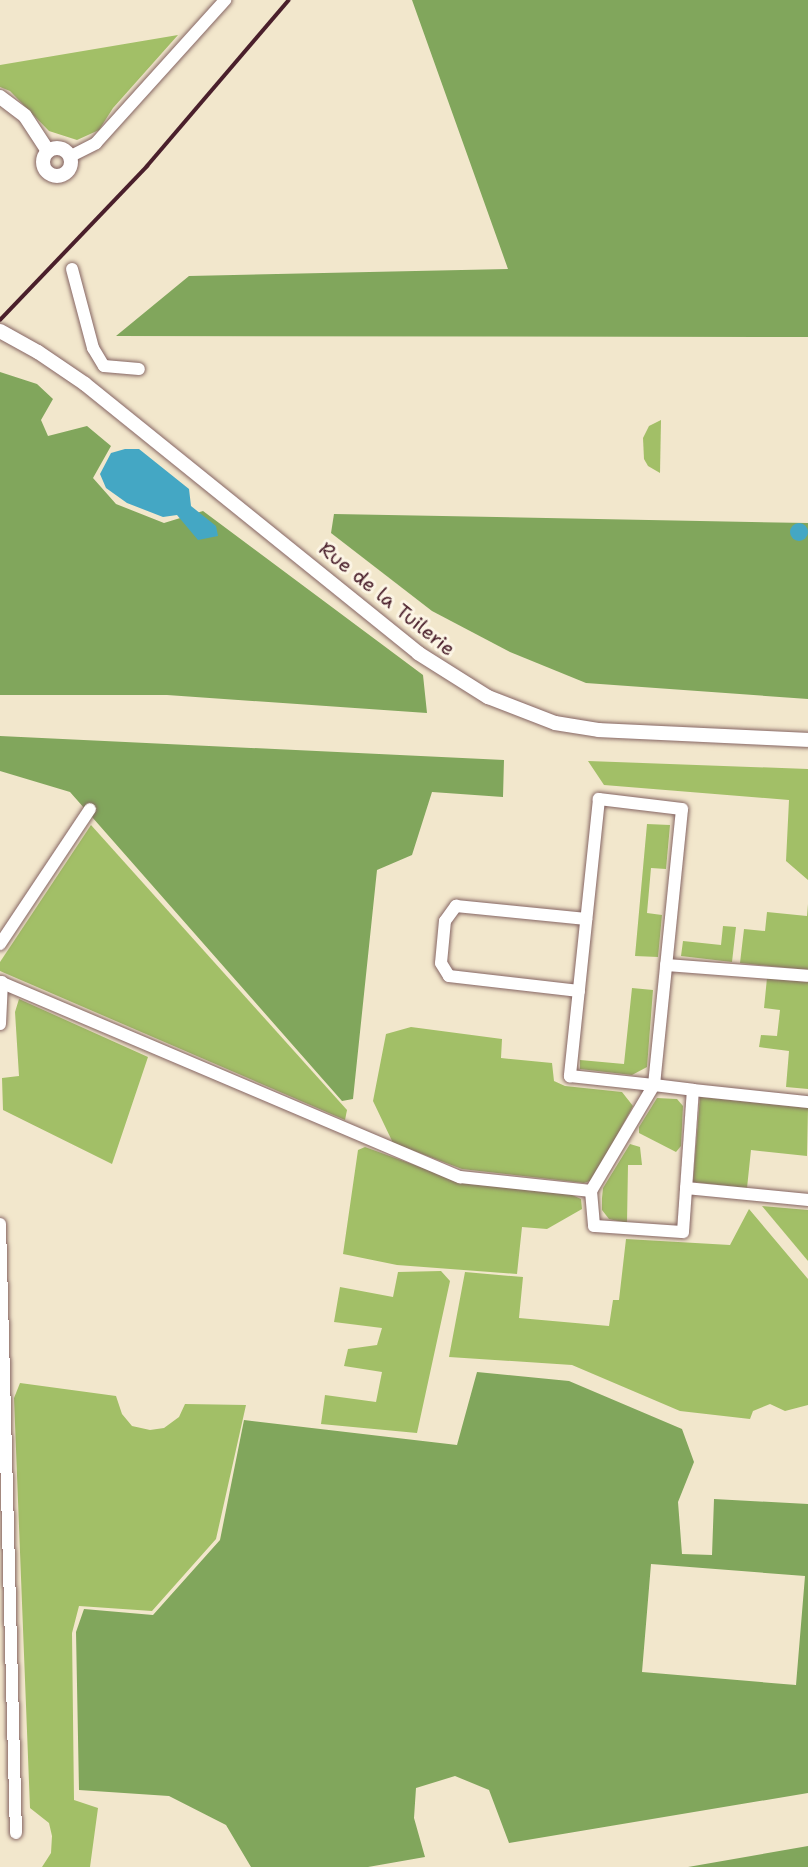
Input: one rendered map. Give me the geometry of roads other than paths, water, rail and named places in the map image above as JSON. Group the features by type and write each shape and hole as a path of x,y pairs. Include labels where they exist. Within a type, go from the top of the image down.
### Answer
{"street":[{"path":"71,156 96,143 225,0"},
{"path":"0,97 25,116 48,151"},
{"path":"48,151 60,148 71,156"},
{"path":"48,151 43,164 52,175 61,176 69,170 71,156"},
{"path":"72,269 93,348 104,366"},
{"name":"Rue de la Tuilerie","path":"0,331 85,384 418,653 488,697 555,723 599,730 808,740"},
{"path":"85,384 104,366 139,369"},
{"path":"693,1090 683,1232 594,1226 591,1191 654,1085 682,809 599,799 570,1076 654,1085 693,1090 808,1102"},
{"path":"0,944 90,809"},
{"path":"579,991 449,976 441,963 445,921 456,906 586,919"},
{"path":"666,965 808,976"},
{"path":"0,1024 1,982 460,1177 591,1191"},
{"path":"686,1188 808,1200"},
{"path":"0,1224 16,1833"}],"water":[{"path":"139,449 189,489 191,506 216,526 218,536 198,540 177,515 163,517 127,503 106,488 100,474 111,453"},
{"path":"799,523 808,532 799,541 790,532"}],"railway":[{"path":"0,320 147,166 289,0"}]}
